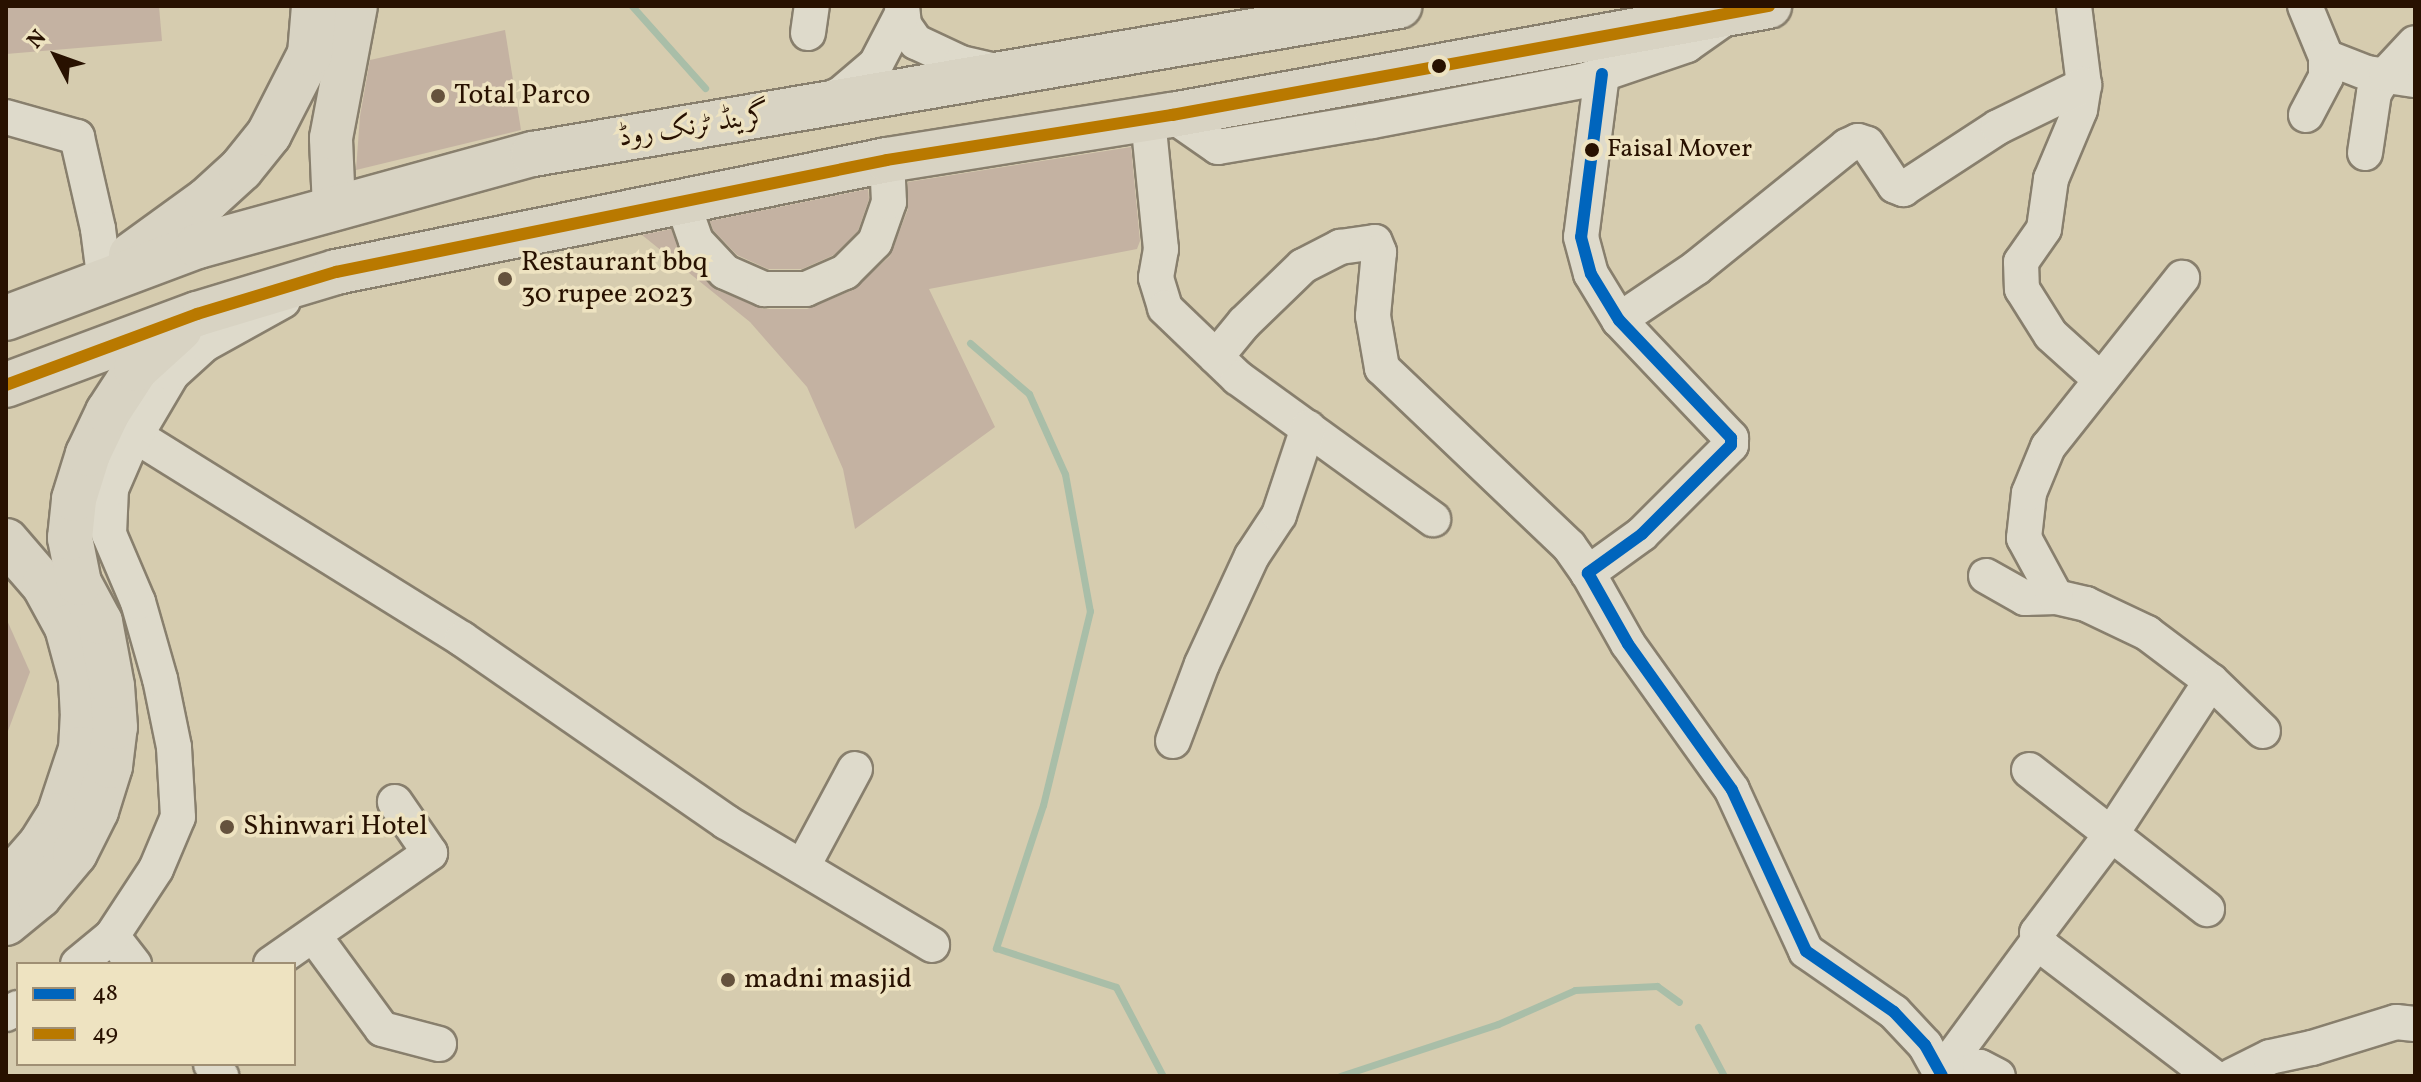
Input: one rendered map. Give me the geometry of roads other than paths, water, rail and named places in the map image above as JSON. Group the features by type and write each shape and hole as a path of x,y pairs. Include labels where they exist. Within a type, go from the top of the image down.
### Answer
{"highway":[{"path":"105,283 143,243 174,224 230,179 269,134 310,54 314,6"},
{"name":"گرینڈ ٹرنک روڈ","path":"6,318 198,246 533,154 1013,74 1280,17 1399,6"},
{"path":"6,385 197,314 336,272 887,160 1160,117 1752,9"},
{"path":"6,923 39,896 75,853 96,811 110,766 115,727 112,686 100,622 79,583 70,538 74,499 88,454 108,412 136,369 197,314"},
{"path":"6,541 44,585 67,627 81,679 83,712 81,749 59,815 40,845 6,884"}],"main road":[{"path":"334,208 331,138 356,6"}],"street":[{"path":"2074,6 2084,85 2080,110 2051,179 2044,229 2021,262 2022,289 2051,335 2101,380"},
{"path":"2305,6 2326,57 2326,77 2306,115"},
{"path":"1433,519 1238,378 1165,308 1156,278 1161,249 1160,117 1218,147 1537,90 1602,74 1687,45 1752,9"},
{"path":"901,11 909,36 933,51 961,63 1013,74"},
{"path":"812,107 841,94 876,64 901,11"},
{"path":"2365,153 2374,93 2400,77 2415,43"},
{"path":"2326,57 2367,73 2400,77"},
{"path":"1588,573 1642,534 1731,445 1731,438 1619,320 1591,274 1581,237 1602,74"},
{"path":"1619,320 1696,268 1847,146 1858,141 1867,144 1895,186 1903,189 1998,127 2084,85"},
{"path":"6,117 77,137 98,229 105,283"},
{"path":"682,201 696,241 725,272 764,289 806,289 845,272 875,242 889,202 887,160"},
{"path":"1216,357 1244,323 1303,266 1340,247 1375,242 1379,252 1373,316 1382,368 1569,546 1628,644 1732,790 1806,951 1894,1012 1925,1045 1947,1075"},
{"path":"80,962 112,936 156,869 178,817 174,747 160,679 138,602 109,534 111,489 136,436 172,374 205,344 336,272"},
{"path":"2056,597 2024,538 2029,493 2048,447 2182,278"},
{"path":"1173,741 1202,664 1252,556 1279,515 1308,428"},
{"path":"136,436 462,639 726,822 932,945"},
{"path":"1986,576 2025,598 2056,597 2086,604 2147,633 2211,681 2263,731"},
{"path":"1947,1075 2038,941 2037,933 2110,836 2211,681"},
{"path":"803,866 855,769"},
{"path":"2029,770 2207,909"},
{"path":"274,962 430,853 395,802"},
{"path":"112,936 132,962"},
{"path":"314,936 382,1029 439,1044"},
{"path":"2038,941 2212,1076"},
{"path":"2232,1076 2270,1057 2299,1064 2396,1022 2415,1024"},
{"path":"1947,1075 1980,1067 1998,1076"}],"waterway":[{"path":"632,6 705,88"},
{"path":"970,343 1029,394 1065,474 1090,611 1043,805 996,948 1116,987 1163,1076"},
{"path":"1340,1076 1498,1024 1575,990 1657,986 1679,1002"},
{"path":"1698,1027 1724,1076"}],"place":[{"name":"Total Parco","path":"438,96"},
{"name":"Faisal Mover","path":"1592,150"},
{"name":"Restaurant bbq 30 rupee 2023","path":"505,279"},
{"name":"Shinwari Hotel","path":"227,827"},
{"name":"madni masjid","path":"728,980"}]}
